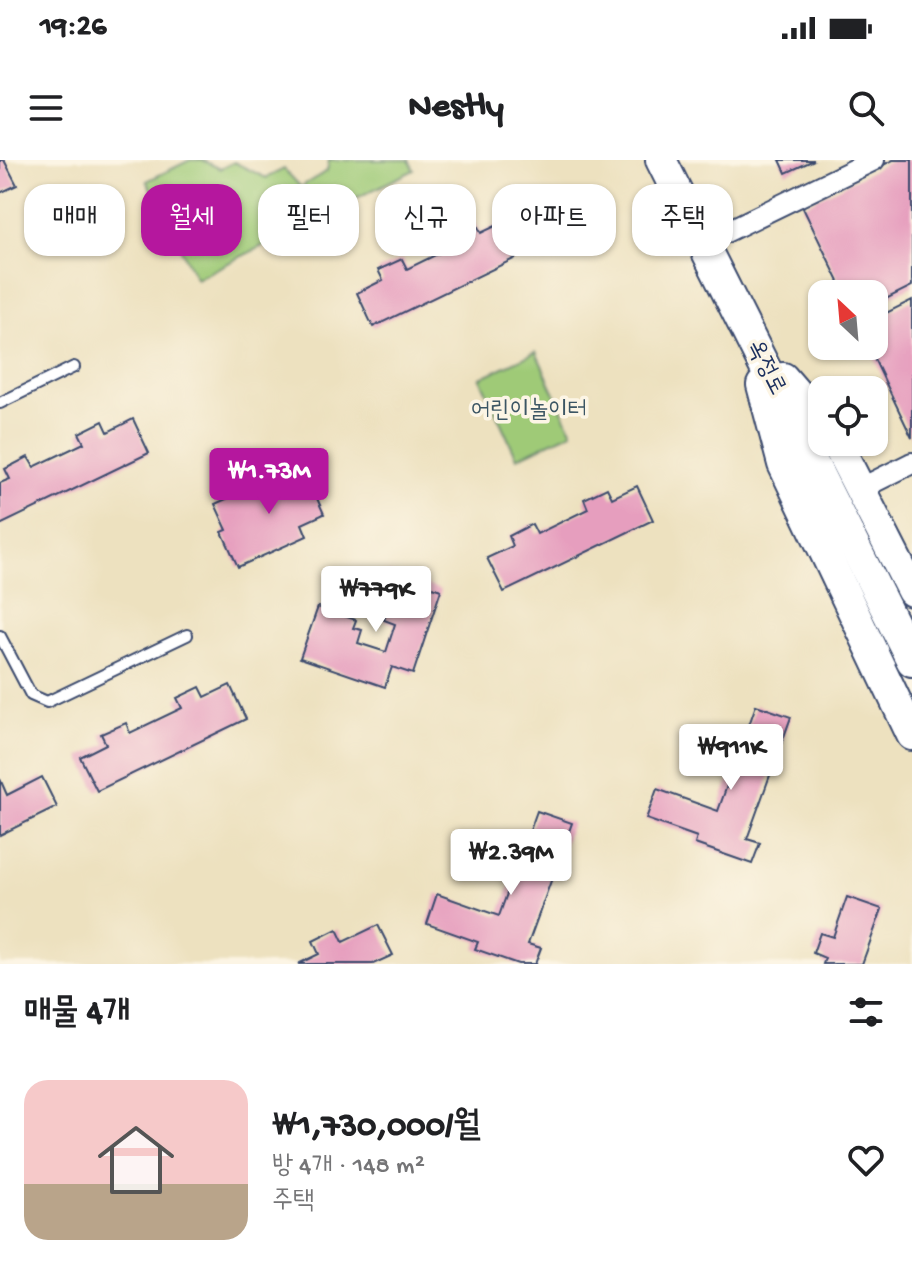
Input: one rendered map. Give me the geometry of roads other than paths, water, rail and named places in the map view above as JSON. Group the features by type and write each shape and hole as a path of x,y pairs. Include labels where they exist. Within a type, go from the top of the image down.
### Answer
{"main road":[{"name":"옥정로","path":"661,160 673,184"},
{"name":"옥정로","path":"709,256 912,661"},
{"path":"752,343 808,407"},
{"path":"752,343 783,464 912,735"},
{"path":"844,456 912,591"}],"street":[{"path":"733,228 874,160"},
{"path":"862,488 912,463"}],"lane":[{"path":"0,403 74,367"},
{"path":"0,636 31,695 47,702 187,635"}],"park label":[{"name":"어린이놀이터","path":"529,411"}]}
